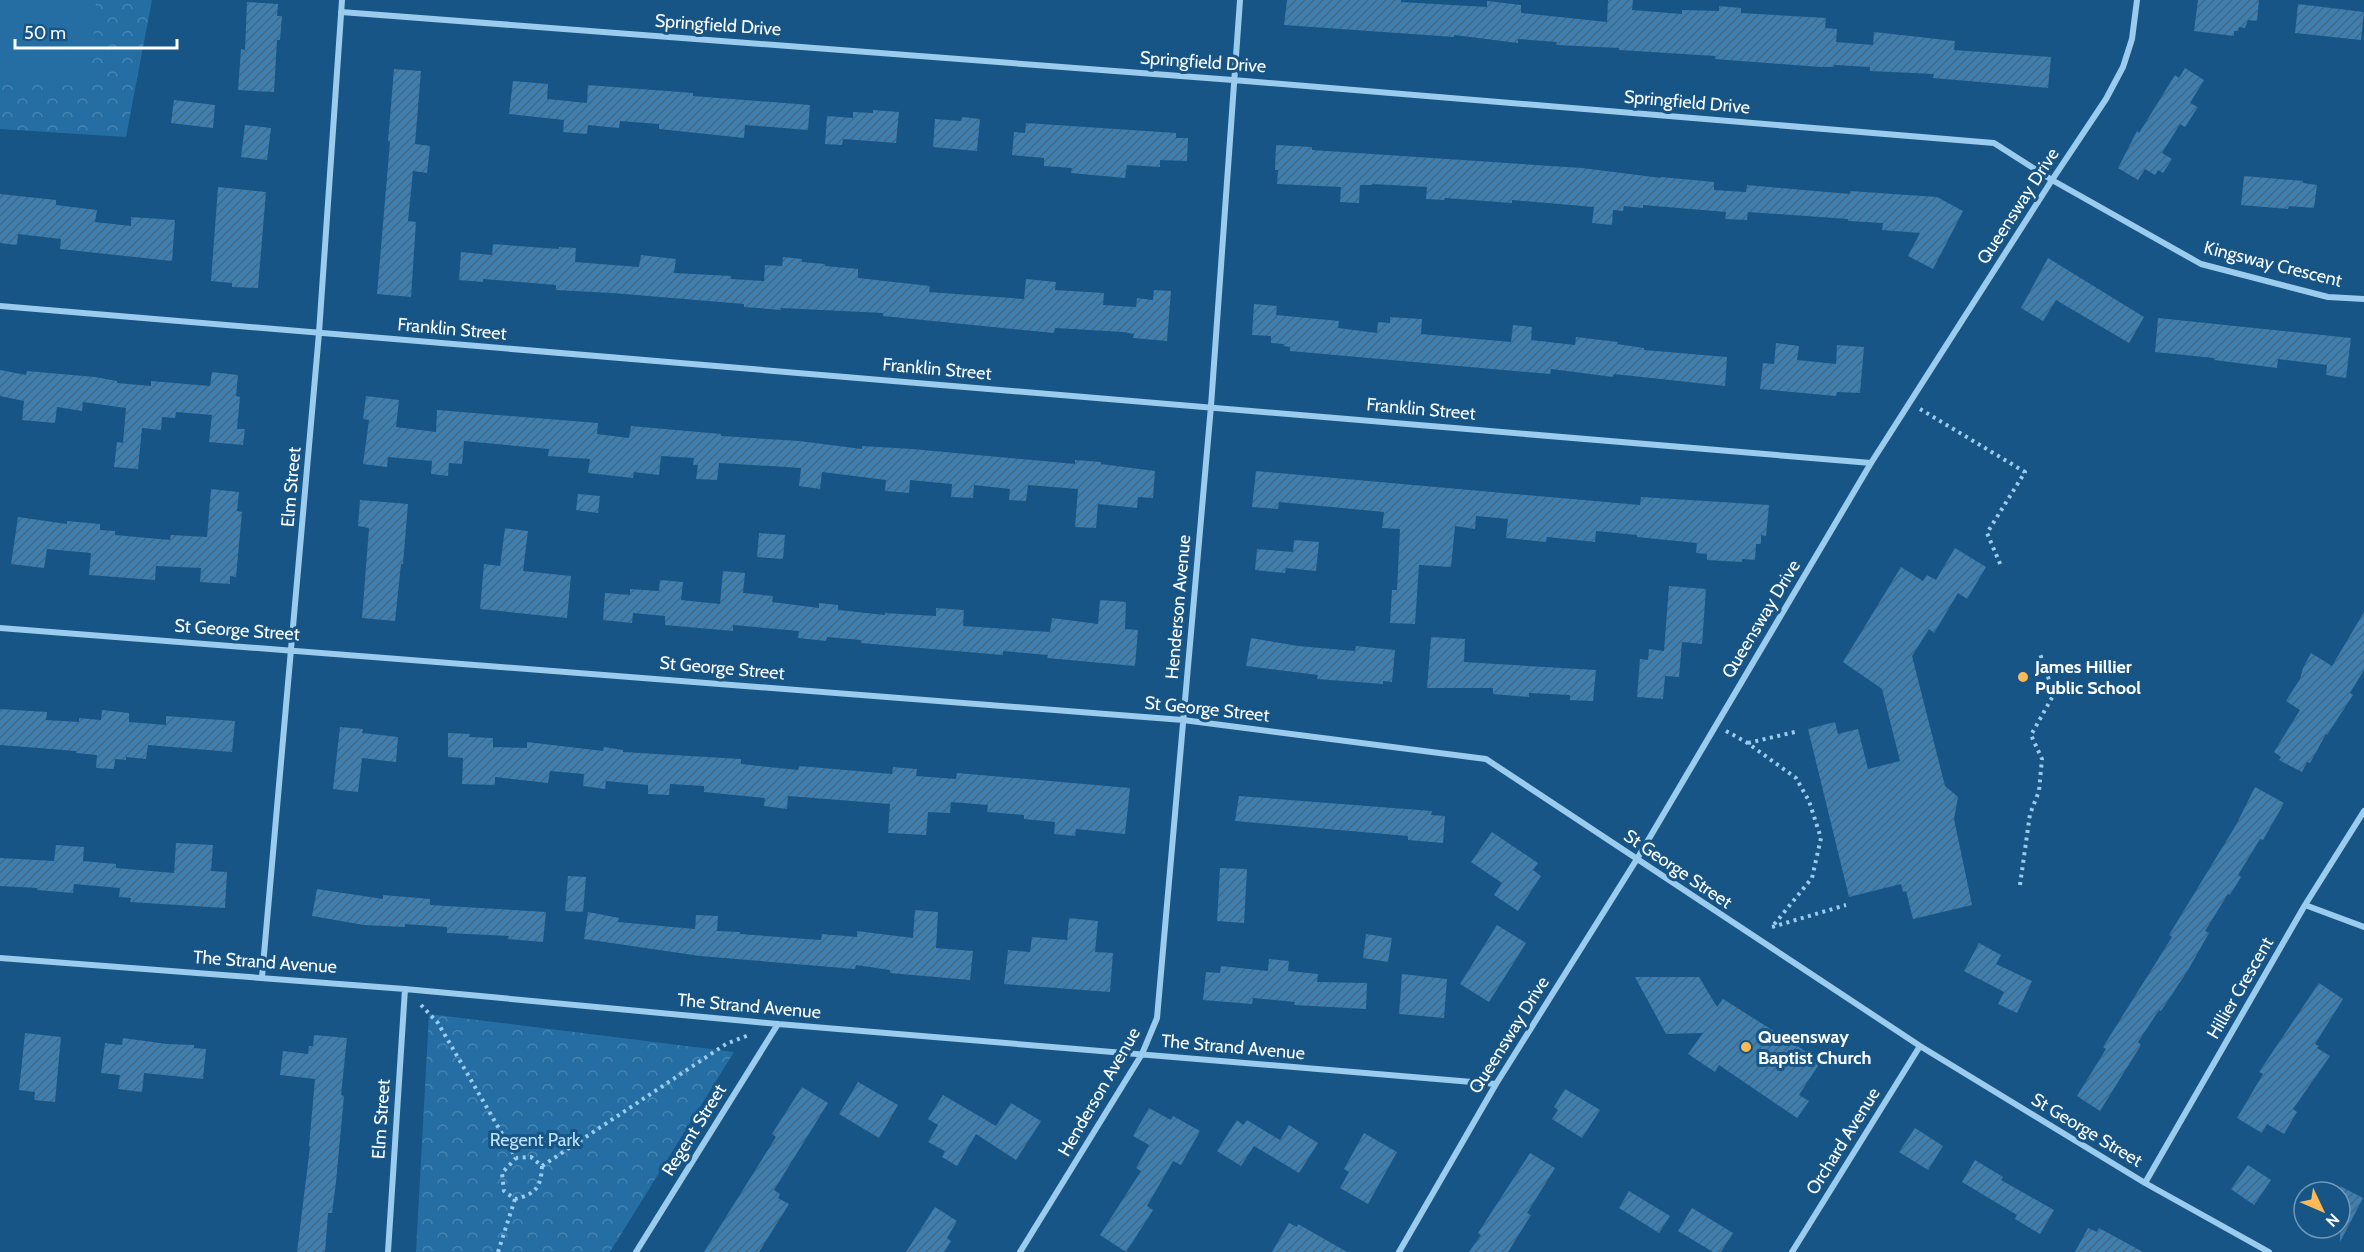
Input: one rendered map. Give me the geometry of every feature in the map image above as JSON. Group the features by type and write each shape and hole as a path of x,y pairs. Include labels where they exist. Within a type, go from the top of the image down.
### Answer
{"street":[{"name":"Elm Street","path":"262,977 319,333 342,0"},
{"name":"Henderson Avenue","path":"1020,1252 1142,1054 1157,1018 1211,406 1240,0"},
{"name":"Queensway Drive","path":"1399,1252 1496,1084 1637,859 1871,463 2106,99 2123,67 2132,39 2137,0"},
{"name":"Springfield Drive","path":"341,12 1233,80 1995,143 2052,180"},
{"name":"Kingsway Crescent","path":"2052,180 2201,264 2328,297 2364,299"},
{"name":"Franklin Street","path":"0,306 1871,463"},
{"name":"St George Street","path":"0,628 1183,720 1486,759 1920,1046 2145,1183 2269,1252"},
{"name":"Hillier Crescent","path":"2145,1183 2305,905 2364,811"},
{"path":"2305,905 2364,927"},
{"name":"The Strand Avenue","path":"0,958 405,989 778,1024 1496,1084"},
{"name":"Elm Street","path":"388,1252 405,989"},
{"name":"Regent Street","path":"636,1252 778,1024"},
{"name":"Orchard Avenue","path":"1792,1252 1920,1046"}],"path":[{"path":"1909,403 2025,472 1987,533 2001,566"},
{"path":"2020,885 2030,814 2038,791 2042,759 2031,735 2054,694 2039,651"},
{"path":"1715,725 1748,743 1796,778 1809,801 1821,838 1812,878 1772,927 1846,905"},
{"path":"1748,743 1799,731"},
{"path":"405,989 438,1023 516,1158"},
{"path":"542,1167 726,1044 778,1024"},
{"path":"531,1156 542,1167 541,1182 529,1196 515,1199 504,1191 502,1173 516,1158 531,1156"},
{"path":"498,1252 515,1199"}],"green space":[{"path":"0,0 152,0 126,137 0,129"},
{"path":"0,0 96,0 90,87 0,81"},
{"name":"Regent Park","path":"429,1014 734,1052 610,1252 416,1252"}],"building":[{"path":"1287,0 1401,0 1401,2 1487,7 1487,1 1521,5 1521,13 1607,22 1608,0 1633,0 1632,10 1682,14 1682,10 1719,11 1719,6 1741,8 1741,13 1826,18 1825,28 1837,29 1836,42 1873,45 1874,32 1955,41 1954,50 2051,57 2048,88 1933,78 1934,74 1870,71 1870,67 1834,65 1834,67 1821,67 1715,59 1715,56 1619,50 1619,48 1556,45 1557,42 1518,39 1518,43 1454,35 1454,37 1284,25"},
{"path":"2198,0 2259,0 2257,21 2248,20 2245,28 2239,27 2238,31 2234,31 2234,36 2194,31"},
{"path":"247,2 278,4 277,16 282,16 280,40 277,40 274,92 238,90 241,49 245,50"},
{"path":"2298,4 2364,12 2361,40 2295,33"},
{"path":"2185,68 2204,80 2190,103 2198,107 2185,127 2180,124 2162,153 2172,159 2163,173 2158,170 2155,175 2145,169 2138,180 2118,168 2137,131 2139,133 2175,75 2179,78"},
{"path":"394,69 421,71 415,144 430,146 427,173 413,171 408,221 416,222 411,297 377,294"},
{"path":"513,81 548,84 547,99 587,103 588,85 810,105 808,130 745,125 744,138 659,129 659,124 620,121 619,128 588,125 587,134 563,132 564,120 509,114"},
{"path":"174,100 215,105 213,128 171,123"},
{"path":"873,110 899,112 896,143 843,139 842,145 825,144 827,116 853,118 853,112 873,113"},
{"path":"962,117 980,119 977,151 933,147 935,119 961,121"},
{"path":"1026,123 1176,133 1176,138 1188,138 1187,161 1160,160 1160,167 1127,165 1125,178 1071,173 1072,168 1044,166 1044,158 1012,155 1014,132 1025,133"},
{"path":"245,125 271,128 267,160 241,157"},
{"path":"1276,145 1312,147 1312,150 1582,168 1714,182 1714,190 1746,192 1747,185 1850,194 1850,191 1937,197 1963,211 1933,269 1908,256 1920,233 1882,230 1883,223 1848,221 1848,219 1748,212 1747,220 1725,219 1726,212 1643,205 1643,208 1624,206 1623,211 1613,210 1612,225 1592,223 1594,207 1512,200 1512,203 1445,198 1444,200 1426,199 1427,187 1372,184 1360,185 1359,203 1340,202 1341,187 1277,184"},
{"path":"2244,176 2303,181 2303,183 2317,185 2314,208 2289,206 2288,209 2241,205"},
{"path":"218,187 266,192 258,288 232,287 232,283 211,281"},
{"path":"0,194 56,200 56,205 97,210 95,222 131,226 131,217 175,220 172,261 60,249 61,239 18,234 17,245 0,243"},
{"path":"493,244 559,249 559,247 576,248 575,262 639,267 641,255 676,259 674,273 731,276 731,279 764,281 765,265 782,266 783,257 802,259 802,262 825,264 825,266 858,269 858,278 930,286 929,292 1024,299 1026,279 1056,282 1055,290 1104,293 1103,305 1136,307 1137,298 1153,300 1154,290 1171,291 1167,341 1133,338 1134,334 1123,332 1055,328 1054,333 883,316 883,313 781,308 781,310 744,307 744,304 556,290 556,285 483,279 483,282 459,280 461,252 492,255"},
{"path":"2048,258 2144,317 2129,343 2056,300 2043,321 2021,308"},
{"path":"1254,304 1277,306 1276,315 1339,321 1338,328 1377,333 1378,322 1390,323 1390,317 1422,319 1421,334 1511,342 1513,325 1532,327 1531,340 1575,345 1576,337 1618,342 1617,344 1644,348 1644,350 1727,357 1725,386 1614,374 1613,377 1551,369 1550,374 1290,351 1290,347 1283,346 1284,344 1271,343 1271,336 1252,335"},
{"path":"2158,318 2351,338 2346,378 2326,375 2327,365 2278,359 2277,368 2155,352"},
{"path":"1776,343 1799,346 1797,360 1836,364 1837,345 1864,347 1860,393 1837,392 1836,396 1760,389 1763,363 1774,364"},
{"path":"0,370 26,375 27,371 95,377 117,381 117,383 151,386 151,381 210,386 212,372 238,375 236,396 240,397 237,429 245,429 243,445 209,442 212,415 176,412 175,418 162,417 161,430 142,428 138,469 114,467 117,442 123,443 126,408 83,402 82,411 57,407 55,423 22,420 24,401 0,396"},
{"path":"366,396 399,400 396,427 436,432 437,410 598,423 597,434 629,438 631,426 862,449 862,446 912,449 1075,464 1075,460 1101,462 1101,464 1155,471 1153,498 1138,497 1137,508 1098,504 1096,528 1075,527 1078,489 1028,485 1026,501 1009,500 1010,489 974,485 973,498 951,497 952,484 910,480 909,493 885,491 886,480 822,472 820,489 799,486 801,468 719,463 717,480 696,479 698,465 693,465 694,458 661,456 659,475 634,472 633,478 588,473 590,459 548,456 549,449 464,441 462,464 449,463 448,476 431,474 432,461 388,457 387,467 363,464 369,420 363,419"},
{"path":"1256,471 1640,505 1641,497 1769,505 1766,536 1761,535 1761,544 1756,544 1755,560 1742,559 1742,562 1707,560 1707,554 1696,553 1697,543 1637,537 1637,535 1596,531 1595,542 1547,537 1546,542 1506,538 1508,519 1476,516 1475,529 1455,526 1451,567 1419,565 1415,624 1390,623 1392,590 1397,590 1400,529 1382,528 1384,512 1279,502 1278,509 1252,507"},
{"path":"211,489 239,492 237,511 242,512 236,577 230,576 230,584 200,582 201,568 156,566 155,580 89,575 91,553 47,549 44,568 11,564 18,517 67,524 67,521 100,524 100,530 115,531 115,535 170,540 171,535 207,537"},
{"path":"578,494 600,496 598,513 576,510"},
{"path":"360,500 408,504 395,621 362,618 369,528 358,526"},
{"path":"505,528 528,531 523,571 571,576 567,618 480,609 484,564 500,566"},
{"path":"759,533 785,535 783,559 757,557"},
{"path":"1294,540 1319,542 1316,571 1286,568 1285,573 1255,570 1257,549 1293,552"},
{"path":"1955,548 1986,567 1967,599 1958,593 1934,633 1929,629 1912,656 1945,786 1958,797 1954,819 1972,905 1913,919 1906,891 1903,892 1901,884 1849,897 1808,729 1835,722 1838,734 1858,729 1868,769 1900,761 1882,689 1843,662 1901,567 1923,581 1927,575 1936,580"},
{"path":"723,571 745,573 743,593 773,596 772,602 819,608 819,603 838,605 838,610 885,615 885,613 936,616 936,608 964,610 963,626 1050,632 1052,618 1098,624 1100,600 1126,602 1125,629 1138,630 1135,666 1047,658 1048,655 1003,651 1003,655 861,643 861,640 827,637 826,641 798,638 799,631 733,625 733,631 665,625 665,616 633,613 632,623 603,620 605,593 630,595 630,589 659,591 660,580 683,582 681,600 720,604"},
{"path":"1669,586 1706,589 1702,644 1682,642 1679,677 1665,676 1663,699 1637,697 1640,659 1648,660 1649,649 1664,651"},
{"path":"2364,612 2364,670 2350,693 2353,695 2302,772 2279,760 2281,757 2274,752 2300,710 2286,701 2300,679 2311,653 2332,666"},
{"path":"1431,637 1465,639 1464,662 1596,670 1593,701 1570,700 1570,695 1529,693 1529,697 1493,694 1493,688 1427,688"},
{"path":"1251,638 1298,646 1355,651 1356,646 1395,650 1392,682 1383,681 1383,684 1317,679 1318,675 1246,666"},
{"path":"0,709 47,712 46,720 79,722 79,718 101,720 102,710 129,713 129,722 166,725 166,716 235,721 232,752 148,745 146,759 126,757 126,760 115,759 114,769 96,768 97,755 76,753 76,751 0,745"},
{"path":"340,727 363,729 362,733 398,737 396,762 362,758 358,792 333,789"},
{"path":"448,733 493,738 493,747 527,748 527,742 603,751 604,747 623,750 623,752 741,759 741,764 798,770 799,766 892,774 893,767 917,769 916,776 956,779 957,773 1130,788 1125,834 1076,829 1075,836 1054,834 1055,822 1024,819 1024,815 987,812 988,805 951,802 950,813 928,812 926,835 888,833 890,804 788,796 787,809 764,806 765,798 704,792 704,786 670,784 669,795 648,794 648,785 606,781 605,789 583,786 584,774 550,771 548,783 495,777 495,785 462,784 463,758 448,757"},
{"path":"2255,787 2284,803 2263,840 2260,839 2238,875 2241,877 2230,895 2228,894 2205,931 2209,933 2188,970 2138,1042 2141,1045 2100,1111 2077,1096 2106,1049 2103,1047 2172,937 2169,935 2236,825"},
{"path":"1239,796 1432,811 1431,815 1445,816 1443,843 1408,840 1408,836 1235,821"},
{"path":"1492,832 1538,863 1533,870 1541,876 1518,911 1494,895 1502,883 1471,862"},
{"path":"176,843 213,845 211,871 227,872 225,908 130,902 131,898 119,897 120,888 74,884 73,893 0,886 0,858 54,861 56,845 84,847 83,861 116,864 116,868 174,873"},
{"path":"1220,868 1247,869 1244,923 1217,921"},
{"path":"568,876 586,877 583,912 565,911"},
{"path":"317,889 383,899 383,895 430,899 430,905 546,912 543,942 508,939 509,936 447,933 447,927 405,924 405,927 364,925 312,916"},
{"path":"915,910 938,912 936,948 973,951 970,980 890,973 890,970 856,965 855,969 700,956 584,939 588,912 619,918 618,922 695,929 696,915 718,916 717,931 740,932 740,934 821,940 822,934 857,937 857,931 913,938"},
{"path":"1069,918 1098,921 1095,952 1113,953 1110,992 1004,984 1008,950 1030,952 1032,937 1067,940"},
{"path":"1497,925 1526,943 1489,1002 1460,984"},
{"path":"1366,934 1392,938 1388,962 1363,958"},
{"path":"1979,943 2001,955 1996,964 2032,981 2017,1013 1998,1004 2004,992 1964,971"},
{"path":"1269,959 1289,961 1288,971 1318,974 1317,982 1367,983 1366,1009 1294,1005 1295,1002 1253,998 1252,1004 1203,1000 1206,972 1220,973 1221,966 1268,971"},
{"path":"1402,974 1447,979 1444,1018 1399,1014"},
{"name":"Queensway Baptist Church","path":"1635,977 1699,977 1717,1007 1723,999 1821,1061 1799,1095 1809,1101 1797,1118 1719,1065 1715,1072 1688,1054 1703,1033 1666,1034"},
{"path":"2319,983 2343,999 2315,1044 2319,1046 2317,1048 2330,1056 2293,1109 2297,1112 2284,1134 2267,1124 2262,1133 2237,1118 2263,1074 2259,1072"},
{"path":"25,1033 61,1037 55,1102 34,1100 35,1092 19,1090"},
{"path":"314,1035 347,1038 341,1095 344,1096 336,1182 332,1213 328,1213 325,1252 297,1252 310,1147 315,1079 280,1075 283,1051 308,1054 309,1046 313,1046"},
{"path":"123,1038 194,1045 194,1048 206,1049 203,1079 144,1073 142,1092 118,1089 120,1075 101,1073 105,1043 122,1045"},
{"path":"858,1082 898,1105 879,1138 839,1114"},
{"path":"802,1087 828,1103 774,1190 780,1194 778,1198 789,1204 759,1252 704,1252 776,1137 772,1134"},
{"path":"1565,1089 1600,1110 1582,1138 1552,1119 1558,1110 1554,1107"},
{"path":"943,1095 996,1126 1011,1103 1041,1121 1016,1160 976,1134 957,1166 942,1157 945,1151 928,1142 938,1125 928,1119"},
{"path":"1149,1108 1171,1120 1173,1116 1200,1131 1181,1165 1173,1161 1147,1206 1153,1210 1126,1252 1100,1235 1141,1171 1136,1168 1149,1145 1133,1136"},
{"path":"1237,1120 1243,1125 1247,1120 1280,1140 1289,1125 1318,1143 1299,1173 1254,1146 1241,1166 1217,1151"},
{"path":"1915,1128 1943,1146 1928,1170 1899,1152"},
{"path":"1364,1133 1397,1152 1368,1204 1340,1188 1349,1172 1344,1169"},
{"path":"1530,1153 1555,1168 1527,1213 1531,1215 1508,1252 1469,1252 1481,1235 1478,1233"},
{"path":"1975,1160 2003,1177 2001,1180 2054,1210 2040,1234 2015,1219 2017,1215 1962,1182"},
{"path":"2248,1165 2271,1180 2254,1205 2231,1189"},
{"path":"1629,1191 1670,1216 1659,1233 1619,1208"},
{"path":"2352,1192 2363,1198 2352,1219"},
{"path":"935,1207 957,1221 947,1238 951,1241 944,1252 906,1252"},
{"path":"1692,1208 1733,1233 1721,1252 1713,1252 1678,1231"},
{"path":"1289,1223 1297,1227 1298,1224 1347,1252 1272,1252"},
{"path":"2088,1228 2097,1232 2099,1228 2143,1252 2075,1252"}],"place":[{"name":"James Hillier Public School","path":"2023,677"},
{"name":"Queensway Baptist Church","path":"1746,1047"}]}
